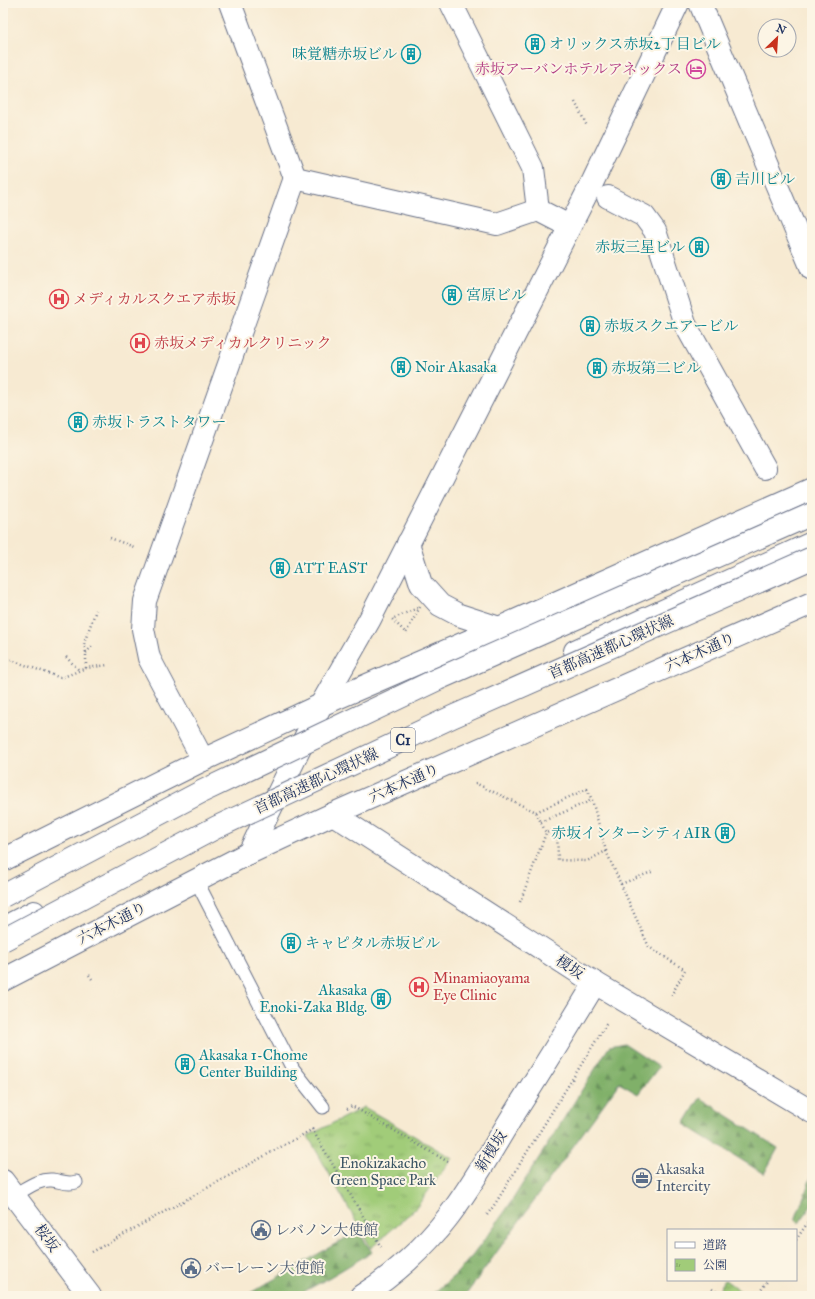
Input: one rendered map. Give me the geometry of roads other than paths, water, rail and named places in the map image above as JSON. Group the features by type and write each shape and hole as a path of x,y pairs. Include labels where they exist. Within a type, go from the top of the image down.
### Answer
{"main road":[{"path":"203,760 149,658 143,629 145,601 295,178 230,3"},
{"path":"451,3 533,168 538,210"},
{"path":"249,853 321,705 370,620 593,181 678,3"},
{"path":"700,3 812,268"},
{"path":"295,178 498,224 538,210 569,226"},
{"path":"608,197 644,216 656,231 685,324 766,468"},
{"path":"3,860 203,760 321,705 812,489"},
{"path":"761,512 812,508"},
{"path":"3,896 201,792 438,679 812,514"},
{"path":"408,543 421,584 440,606 459,615 499,628"},
{"path":"3,928 282,784 812,543"},
{"name":"首都高速都心環状線","path":"3,940 224,824 452,717 812,558"},
{"name":"六本木通り","path":"3,980 249,853 333,814 812,603"},
{"name":"榎坂","path":"333,814 595,983 812,1112"},
{"name":"新榎坂","path":"361,1296 403,1264 430,1238 448,1217 595,983"},
{"name":"桜坂","path":"9,1188 90,1296"}],"lane":[{"path":"196,880 293,1069 323,1107"},
{"path":"9,1188 51,1180 70,1184 76,1182"}],"place":[{"name":"オリックス赤坂2丁目ビル","path":"535,44"},
{"name":"味覚糖赤坂ビル","path":"411,54"},
{"name":"赤坂アーバンホテルアネックス","path":"696,69"},
{"name":"𠮷川ビル","path":"721,179"},
{"name":"赤坂三星ビル","path":"699,247"},
{"name":"宮原ビル","path":"452,295"},
{"name":"メディカルスクエア赤坂","path":"59,299"},
{"name":"赤坂スクエアービル","path":"590,326"},
{"name":"赤坂メディカルクリニック","path":"140,343"},
{"name":"Noir Akasaka","path":"401,367"},
{"name":"赤坂第二ビル","path":"597,368"},
{"name":"赤坂トラストタワー","path":"78,422"},
{"name":"ATT EAST","path":"280,568"},
{"name":"赤坂インターシティAIR","path":"725,833"},
{"name":"キャピタル赤坂ビル","path":"291,943"},
{"name":"Minamiaoyama Eye Clinic","path":"419,987"},
{"name":"Akasaka Enoki-Zaka Bldg.","path":"381,999"},
{"name":"Akasaka 1-Chome Center Building","path":"185,1064"},
{"name":"Akasaka Intercity","path":"642,1178"},
{"name":"レバノン大使館","path":"261,1230"},
{"name":"バーレーン大使館","path":"191,1268"}],"park label":[{"name":"Enokizakacho Green Space Park","path":"383,1172"}]}
